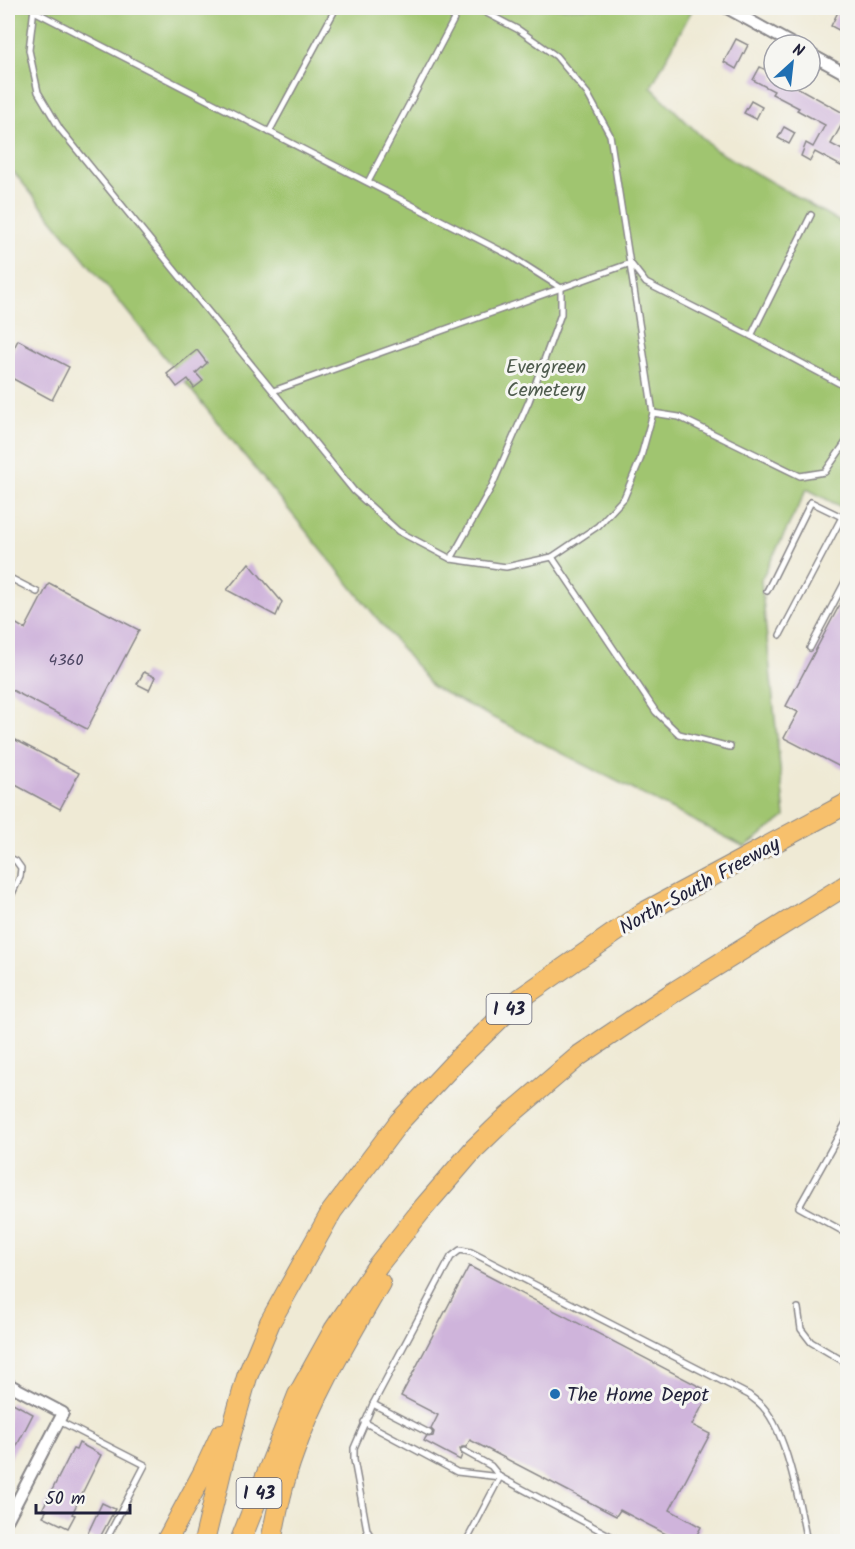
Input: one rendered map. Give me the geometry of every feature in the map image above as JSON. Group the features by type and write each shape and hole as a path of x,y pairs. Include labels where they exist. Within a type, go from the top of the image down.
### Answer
{"highway":[{"name":"North-South Freeway","path":"204,1542 226,1451 248,1377 270,1322 332,1211 399,1122 458,1059 521,998 643,913 848,803"},
{"name":"I 43","path":"240,1542 298,1395 334,1330 378,1265 474,1149 504,1119 580,1055 674,992 848,884"},
{"path":"271,1542 288,1470 307,1420 342,1348 424,1207"},
{"path":"166,1542 203,1473 248,1377"}],"street":[{"path":"727,8 772,33"},
{"path":"822,61 848,75"},
{"path":"8,1384 61,1417 8,1519"}],"lane":[{"path":"269,132 336,8"},
{"path":"368,182 460,8"},
{"path":"477,8 519,30 556,56 587,93 610,135 652,413 640,460 624,498 598,526 552,556 506,567 451,559 398,531 354,491 60,129 38,92 30,50 34,9 509,255 561,288"},
{"path":"751,336 811,215"},
{"path":"273,391 631,263"},
{"path":"631,263 646,283 848,388"},
{"path":"451,559 492,486 529,401 561,314 561,288"},
{"path":"652,413 679,417 800,476 825,472 848,439"},
{"path":"767,591 811,502 845,519 780,635"},
{"path":"552,556 656,712 679,734 730,747"},
{"path":"810,648 848,576"},
{"path":"8,577 37,592"},
{"path":"8,857 16,861 21,868 20,877 8,902"},
{"path":"848,1119 799,1207 848,1234"},
{"path":"374,1542 367,1530 354,1460 354,1448 373,1404 451,1257 460,1250 471,1252 749,1395 763,1407 782,1441 807,1542"},
{"path":"798,1308 801,1329 811,1342 848,1364"},
{"path":"373,1404 429,1433"},
{"path":"61,1417 145,1465 105,1542"},
{"path":"364,1422 457,1472 500,1477 622,1542"},
{"path":"464,1451 491,1466 500,1477"},
{"path":"466,1542 500,1477"}],"green space":[{"name":"Evergreen Cemetery","path":"8,8 693,8 651,87 714,149 847,226 847,510 807,489 761,580 785,817 745,847 433,687 8,165"}],"building":[{"path":"840,8 848,8 848,35 831,26"},
{"path":"736,39 748,45 736,69 724,62"},
{"path":"760,67 762,68 762,85 753,80"},
{"path":"808,93 847,115 831,144 848,153 841,166 815,152 810,161 801,156 806,143 813,147 825,125 772,94"},
{"path":"751,101 762,107 756,119 744,113"},
{"path":"784,127 795,133 789,144 778,138"},
{"path":"18,340 69,367 52,400 8,376 8,360"},
{"path":"197,350 207,363 196,373 203,381 194,388 188,379 177,387 167,374"},
{"path":"249,563 282,602 276,616 227,590"},
{"path":"49,583 139,630 87,729 8,688 8,619 25,629"},
{"path":"848,589 848,771 784,738 798,712 786,706"},
{"path":"144,672 155,677 149,690 137,684"},
{"path":"8,736 79,773 60,809 8,781"},
{"name":"The Home Depot","path":"469,1266 710,1392 692,1425 710,1434 670,1510 701,1527 693,1542 681,1542 620,1510 616,1516 470,1440 466,1447 460,1449 462,1455 460,1460 424,1441 426,1437 433,1436 434,1432 431,1429 438,1415 401,1396"},
{"path":"11,1402 33,1414 8,1463 8,1408"},
{"path":"79,1443 101,1455 72,1514 75,1515 68,1528 43,1516 47,1510 43,1508 73,1449 76,1450"},
{"path":"102,1503 115,1509 98,1541 87,1535"}],"place":[{"name":"The Home Depot","path":"555,1394"}]}
